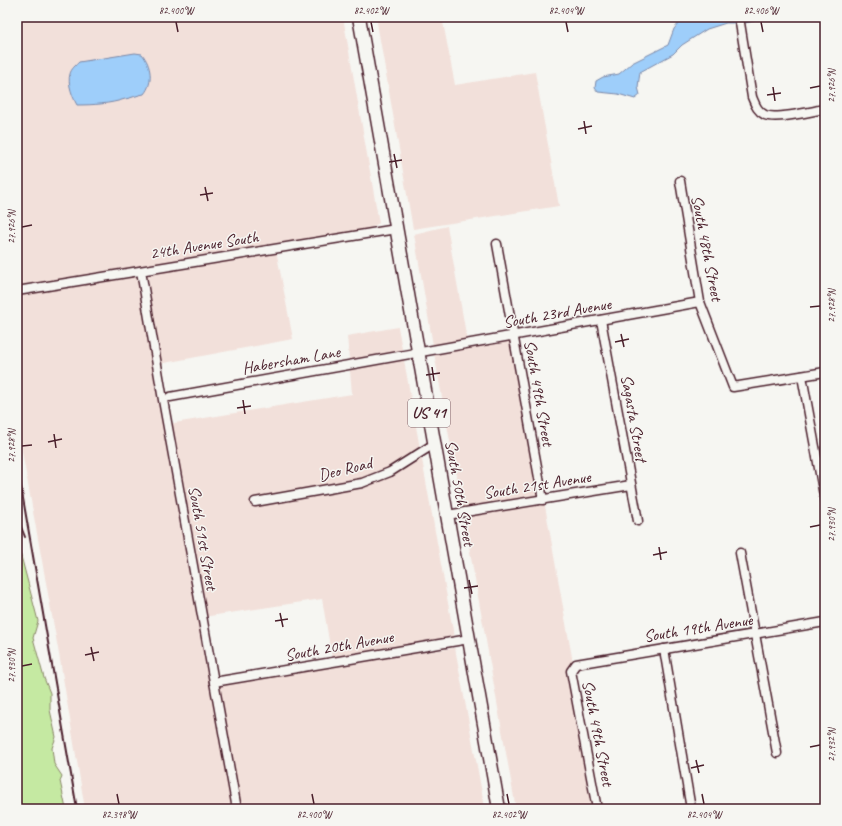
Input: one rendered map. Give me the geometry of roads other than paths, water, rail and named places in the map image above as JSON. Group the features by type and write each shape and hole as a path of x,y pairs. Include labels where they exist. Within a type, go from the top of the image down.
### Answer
{"main road":[{"name":"South 50th Street","path":"359,17 499,809"}],"street":[{"path":"739,17 752,97 756,108 765,115 781,116 825,109"},
{"name":"South 48th Street","path":"680,181 700,302 733,387 802,376"},
{"name":"24th Avenue South","path":"17,291 396,229"},
{"name":"South 49th Street","path":"497,244 543,500"},
{"name":"South 51st Street","path":"141,271 237,809"},
{"name":"South 23rd Avenue","path":"418,353 700,302"},
{"name":"Sagasta Street","path":"601,320 638,521"},
{"name":"Habersham Lane","path":"170,397 418,353"},
{"path":"825,372 802,376 825,501"},
{"name":"Deo Road","path":"256,502 362,483 390,472 434,444"},
{"name":"South 21st Avenue","path":"447,515 631,485"},
{"path":"740,552 777,753"},
{"name":"South 19th Avenue","path":"576,664 825,622"},
{"name":"South 20th Avenue","path":"214,682 469,639"},
{"path":"664,649 691,809"},
{"name":"South 49th Street","path":"576,664 571,671 597,809"}],"water":[{"path":"684,17 770,17 745,23 726,23 707,29 682,45 673,54 640,72 638,87 640,95 635,99 618,94 598,92 595,88 596,81 603,77 619,74 632,63 668,45 674,29"},
{"path":"135,53 142,54 148,63 150,79 144,94 107,103 77,105 71,90 69,78 71,70 79,62"}],"railway":[{"path":"17,464 77,809"},
{"path":"17,517 25,537"}]}
